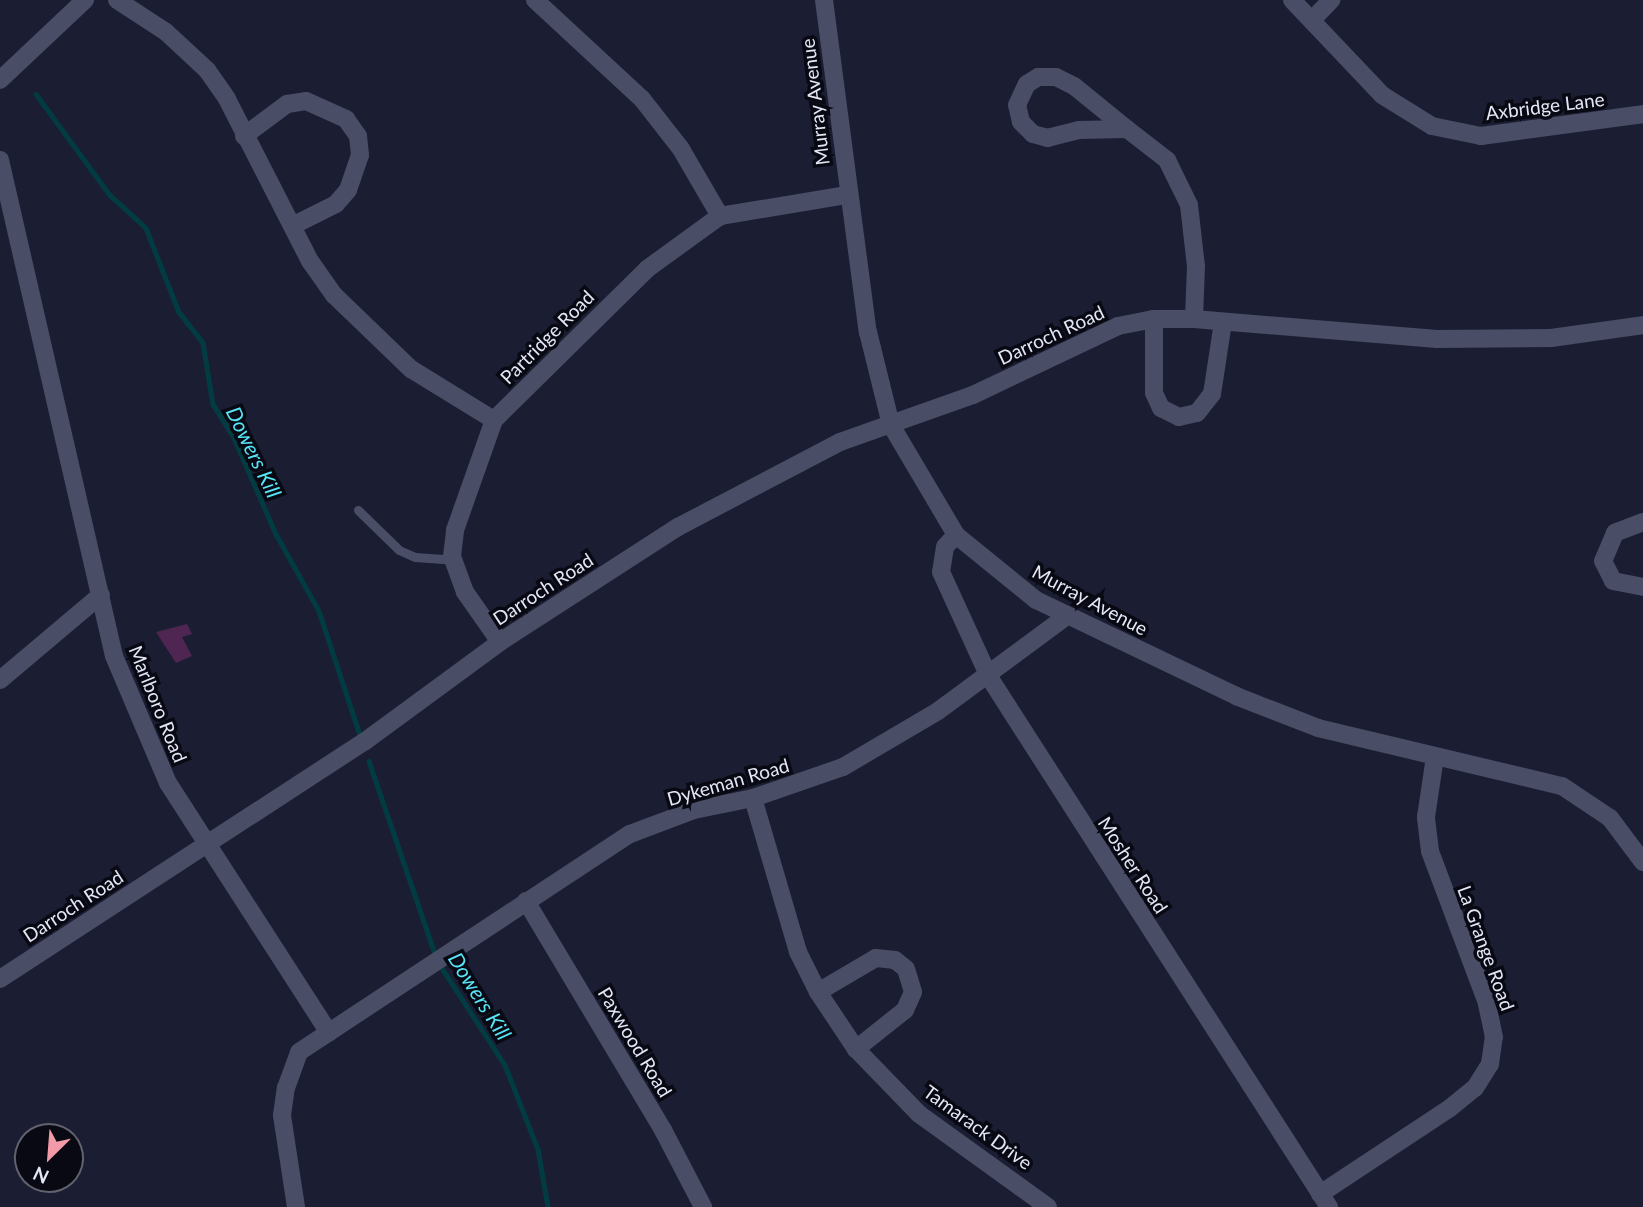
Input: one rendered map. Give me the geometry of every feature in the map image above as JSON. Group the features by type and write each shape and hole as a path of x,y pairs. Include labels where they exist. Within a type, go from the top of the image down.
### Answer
{"street":[{"path":"0,80 85,0"},
{"path":"117,0 166,32 207,71 294,225 310,261 363,328 411,369 494,420"},
{"path":"535,0 642,99 681,149 720,216"},
{"name":"Murray Avenue","path":"824,0 847,195 868,332 891,425 956,535 1036,600 1236,696 1318,729 1563,786 1610,818 1643,862"},
{"name":"Axbridge Lane","path":"1292,0 1382,95 1432,126 1481,136 1643,114"},
{"path":"1312,20 1331,0"},
{"path":"1127,129 1079,130 1048,138 1027,129 1017,105 1027,83 1038,78 1056,77 1074,86 1167,160 1189,205 1196,266 1194,319"},
{"path":"244,136 287,104 306,101 346,118 358,136 360,155 348,190 336,204 294,225"},
{"name":"Marlboro Road","path":"0,160 114,656 141,726 205,846 329,1033"},
{"name":"Partridge Road","path":"500,642 465,592 454,560 455,530 494,420 647,269 720,216 847,195"},
{"path":"1154,319 1154,393 1161,408 1179,417 1197,413 1212,394 1223,322"},
{"name":"Darroch Road","path":"0,979 364,742 500,642 678,527 766,478 840,442 973,395 1118,326 1154,319 1194,319 1437,339 1552,338 1643,325"},
{"path":"1643,522 1615,533 1603,561 1613,581 1643,587"},
{"name":"Mosher Road","path":"956,535 945,547 941,572 989,677 1324,1200"},
{"path":"0,680 101,595"},
{"name":"Dykeman Road","path":"329,1033 630,835 694,810 753,798 843,767 989,677 1067,616"},
{"name":"La Grange Road","path":"1324,1200 1475,1088 1490,1064 1494,1037 1487,1003 1430,851 1426,817 1435,758"},
{"name":"Tamarack Drive","path":"753,798 798,952 818,992 856,1049 919,1114 1048,1207"},
{"name":"Paxwood Road","path":"526,901 663,1129 703,1207"},
{"path":"818,992 876,958 895,960 906,970 913,992 905,1010 856,1049"},
{"path":"296,1207 282,1115 286,1088 299,1052 329,1033"}],"lane":[{"path":"358,510 399,550 415,557 454,560"}],"building":[{"path":"187,624 192,634 182,637 192,656 176,663 156,632"}],"waterway":[{"name":"Dowers Kill","path":"36,94 110,195 146,228 179,312 203,343 213,404 234,438 276,534 319,611 359,732"},
{"name":"Dowers Kill","path":"369,761 436,957"},
{"name":"Dowers Kill","path":"440,965 505,1065 538,1149 548,1207"}]}
